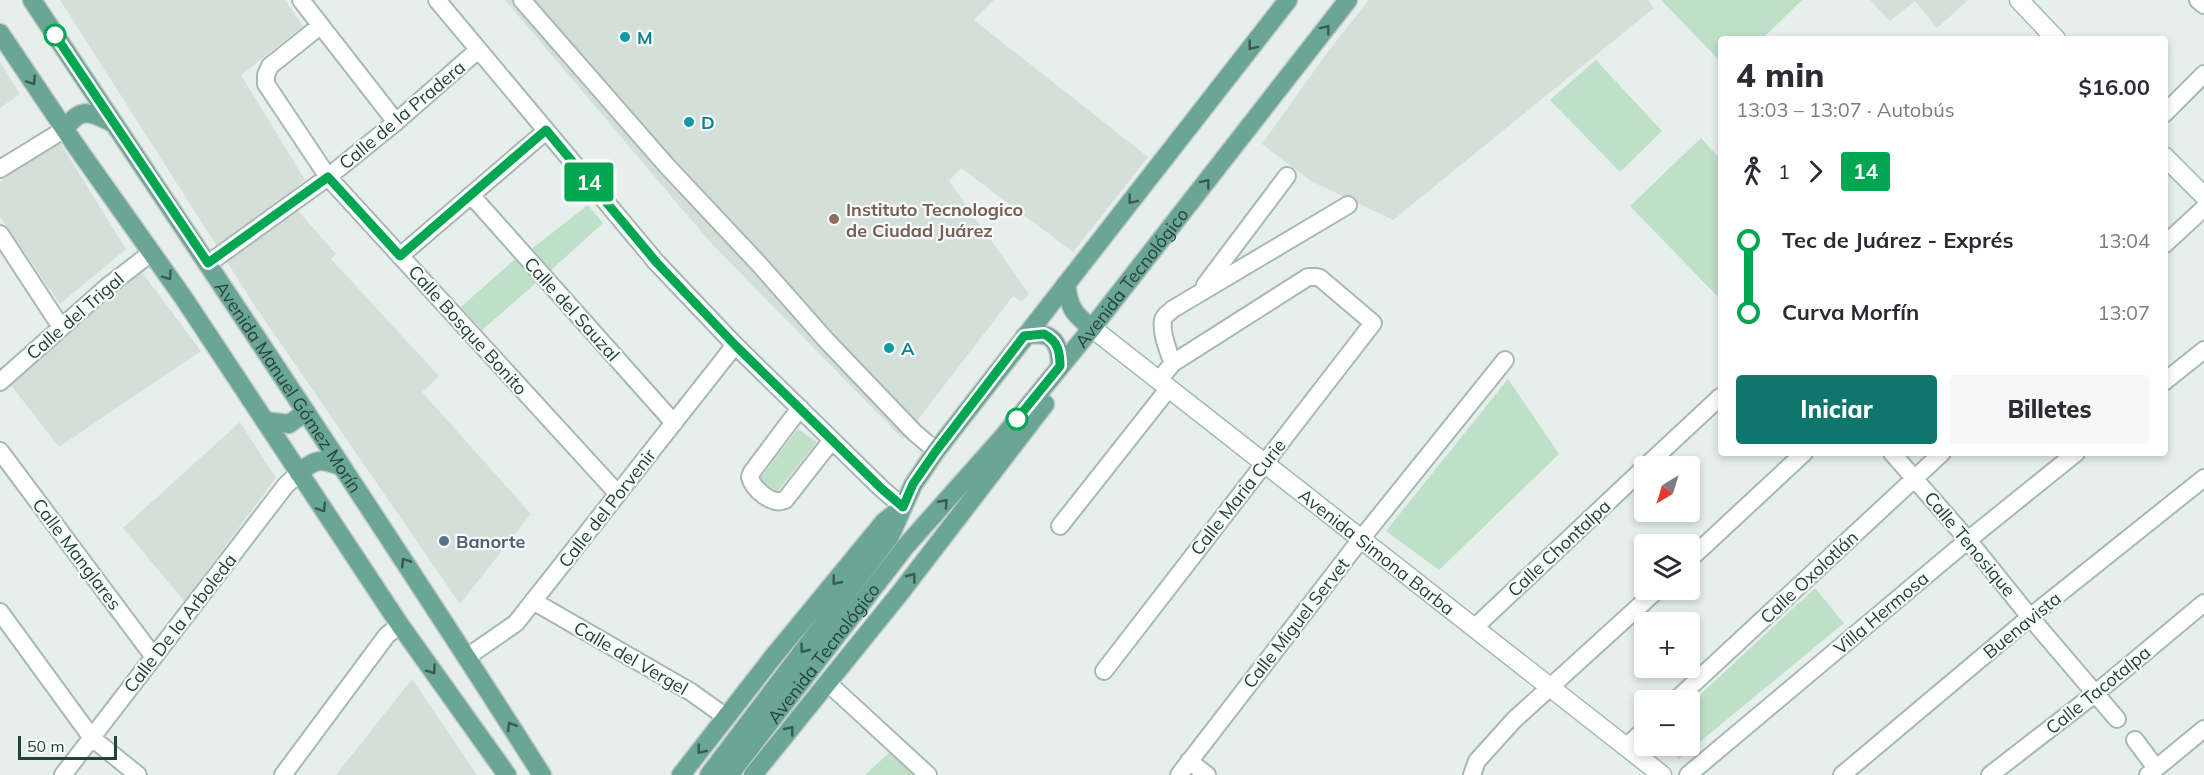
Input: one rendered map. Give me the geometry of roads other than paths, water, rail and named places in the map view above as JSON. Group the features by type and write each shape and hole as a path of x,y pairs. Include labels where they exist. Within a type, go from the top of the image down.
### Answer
{"main road":[{"name":"Avenida Manuel Gómez Morín","path":"32,0 208,263 542,775"},
{"name":"Avenida Tecnológico","path":"729,775 897,541 903,507 913,484 936,451 1288,0"},
{"name":"Avenida Tecnológico","path":"709,775 897,541 1002,438 1092,328 1348,0"},
{"path":"2019,0 2053,36"},
{"path":"0,33 152,253 400,625 507,775"},
{"path":"65,129 73,117 84,113 94,114 113,123"},
{"path":"2168,160 2204,196"},
{"path":"753,775 900,593 1071,369 1092,328 1080,320 1070,306 1066,284"},
{"name":"Avenida Simona Barba","path":"1092,328 1662,775"},
{"path":"1024,336 1036,334 1050,337 1058,348 1060,366"},
{"path":"265,421 289,424 306,412"},
{"path":"298,473 317,461 324,460 341,466"},
{"path":"681,775 884,522 903,507"}],"street":[{"path":"301,0 396,122"},
{"path":"437,0 657,263 735,345 903,507"},
{"path":"522,0 667,166 759,264 826,340 914,432 936,451"},
{"path":"2198,0 2204,5"},
{"name":"Calle Bosque Bonito","path":"320,26 270,66 265,80 328,177 618,494"},
{"name":"Calle de la Pradera","path":"208,263 328,177 396,122 478,50"},
{"path":"2168,110 2204,74"},
{"path":"0,169 65,129"},
{"path":"400,256 546,130"},
{"path":"1199,293 1287,176"},
{"name":"Calle del Sauzal","path":"471,195 674,423"},
{"path":"1060,526 1164,384 1173,363 1166,348 1163,320 1173,309 1348,205"},
{"path":"2168,241 2204,208"},
{"path":"0,235 61,327"},
{"name":"Calle del Trigal","path":"0,382 108,285 152,253"},
{"name":"Calle Maria Curie","path":"1104,671 1373,323 1320,278 1312,276 1173,363"},
{"name":"Calle del Porvenir","path":"467,657 516,623 735,345"},
{"path":"2168,379 2204,350"},
{"name":"Calle Miguel Servet","path":"1184,768 1361,539 1505,360"},
{"name":"Calle Chontalpa","path":"1657,456 1718,398"},
{"path":"800,408 752,472 750,477 754,486 774,501 779,503 785,500 832,440"},
{"name":"Calle Manglares","path":"0,451 154,657"},
{"path":"1700,550 1801,456"},
{"name":"Calle Tenosique","path":"1895,456 1968,540 2117,719"},
{"name":"Calle Oxolotlán","path":"1687,690 1939,456"},
{"name":"Villa Hermosa","path":"1688,775 1968,540 2072,456"},
{"name":"Calle De la Arboleda","path":"63,775 286,485 298,473"},
{"name":"Calle Chontalpa","path":"1474,628 1634,477"},
{"name":"Buenavista","path":"1842,775 2030,617 2204,478"},
{"path":"1472,775 1477,761 1487,748 1646,600"},
{"name":"Calle del Vergel","path":"533,601 691,692 726,717"},
{"name":"Calle Tacotalpa","path":"1990,775 2096,693 2204,603"},
{"path":"0,612 92,738 138,775"},
{"path":"283,775 387,635 400,625"},
{"path":"828,683 928,775"},
{"path":"2135,740 2152,772 2204,729"},
{"path":"1626,747 1634,739"},
{"path":"1184,768 1207,775"}],"place":[{"name":"M","path":"625,37"},
{"name":"D","path":"689,122"},
{"name":"Instituto Tecnologico de Ciudad Juárez","path":"834,219"},
{"name":"A","path":"889,348"},
{"name":"Banorte","path":"444,541"}]}
